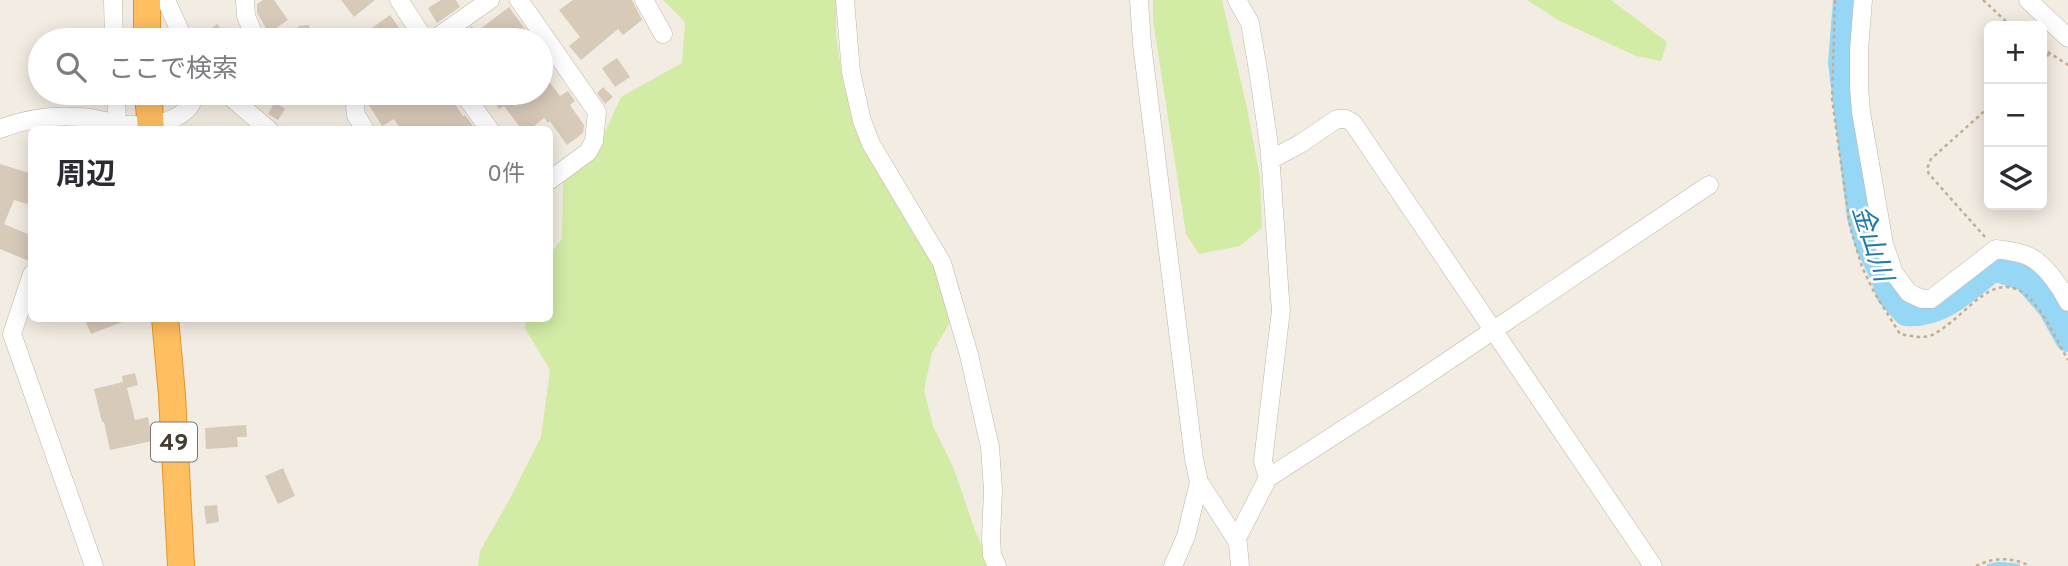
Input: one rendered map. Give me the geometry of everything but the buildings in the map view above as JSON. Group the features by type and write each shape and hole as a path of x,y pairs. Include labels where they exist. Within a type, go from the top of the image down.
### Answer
{"highway":[{"path":"147,0 147,28"},
{"path":"149,105 150,126"},
{"name":"49","path":"165,322 181,566"}],"street":[{"path":"113,0 114,28"},
{"path":"166,0 179,28"},
{"path":"246,0 251,28"},
{"path":"400,0 418,28"},
{"path":"450,28 490,0"},
{"path":"520,0 539,28"},
{"path":"644,0 663,34"},
{"path":"845,0 850,72 862,121 871,144 942,263 969,355 990,447 993,490 991,538 992,555 997,566"},
{"path":"1139,0 1142,44 1192,445 1199,482 1236,540 1240,566"},
{"path":"1237,0 1250,23 1270,160 1281,310 1263,461 1268,478"},
{"path":"1863,0 1859,50 1861,112 1884,244 1894,273 1914,297 1931,299 1996,249 2035,260 2068,302"},
{"path":"2028,0 2068,38"},
{"path":"553,48 597,112 594,141 588,152 553,178"},
{"path":"115,126 116,105"},
{"path":"155,126 170,120 190,105"},
{"path":"240,105 265,126"},
{"path":"355,105 356,115 363,126"},
{"path":"472,105 487,126"},
{"path":"0,128 19,121 50,116 84,117 112,126"},
{"path":"1270,160 1337,119 1346,119 1353,123 1653,566"},
{"path":"1236,540 1268,478 1709,185"},
{"path":"28,286 12,334 94,566"},
{"path":"1173,566 1186,536 1199,482"}],"path":[{"path":"1835,0 1832,99 1850,227 1862,267 1900,334 1914,337 1931,335 1991,289 2005,286 2021,292 2038,308 2068,360"},
{"path":"1983,0 2006,21"},
{"path":"2047,51 2068,65"},
{"path":"2047,56 2050,53"},
{"path":"1984,111 1931,159 1927,169 1996,249"},
{"path":"1976,566 2001,558 2017,560 2030,566"}],"green space":[{"path":"663,0 836,0 836,33 843,83 865,139 908,225 931,256 959,307 932,353 924,390 933,426 954,469 974,528 991,566 478,566 480,551 541,437 550,370 525,328 526,322 553,322 553,250 562,239 563,182 594,156 621,97 682,63 685,22"},
{"path":"1153,0 1222,0 1260,177 1262,228 1240,246 1199,254 1186,234 1153,20"},
{"path":"1527,0 1611,0 1667,42 1661,61 1636,56 1558,20"}],"waterway":[{"name":"金山川","path":"1846,0 1841,63 1860,217 1869,247 1889,294 1906,313 1919,313 1954,299 1994,268 2026,279 2051,308 2068,339"},
{"path":"1989,566 2018,566"}]}
